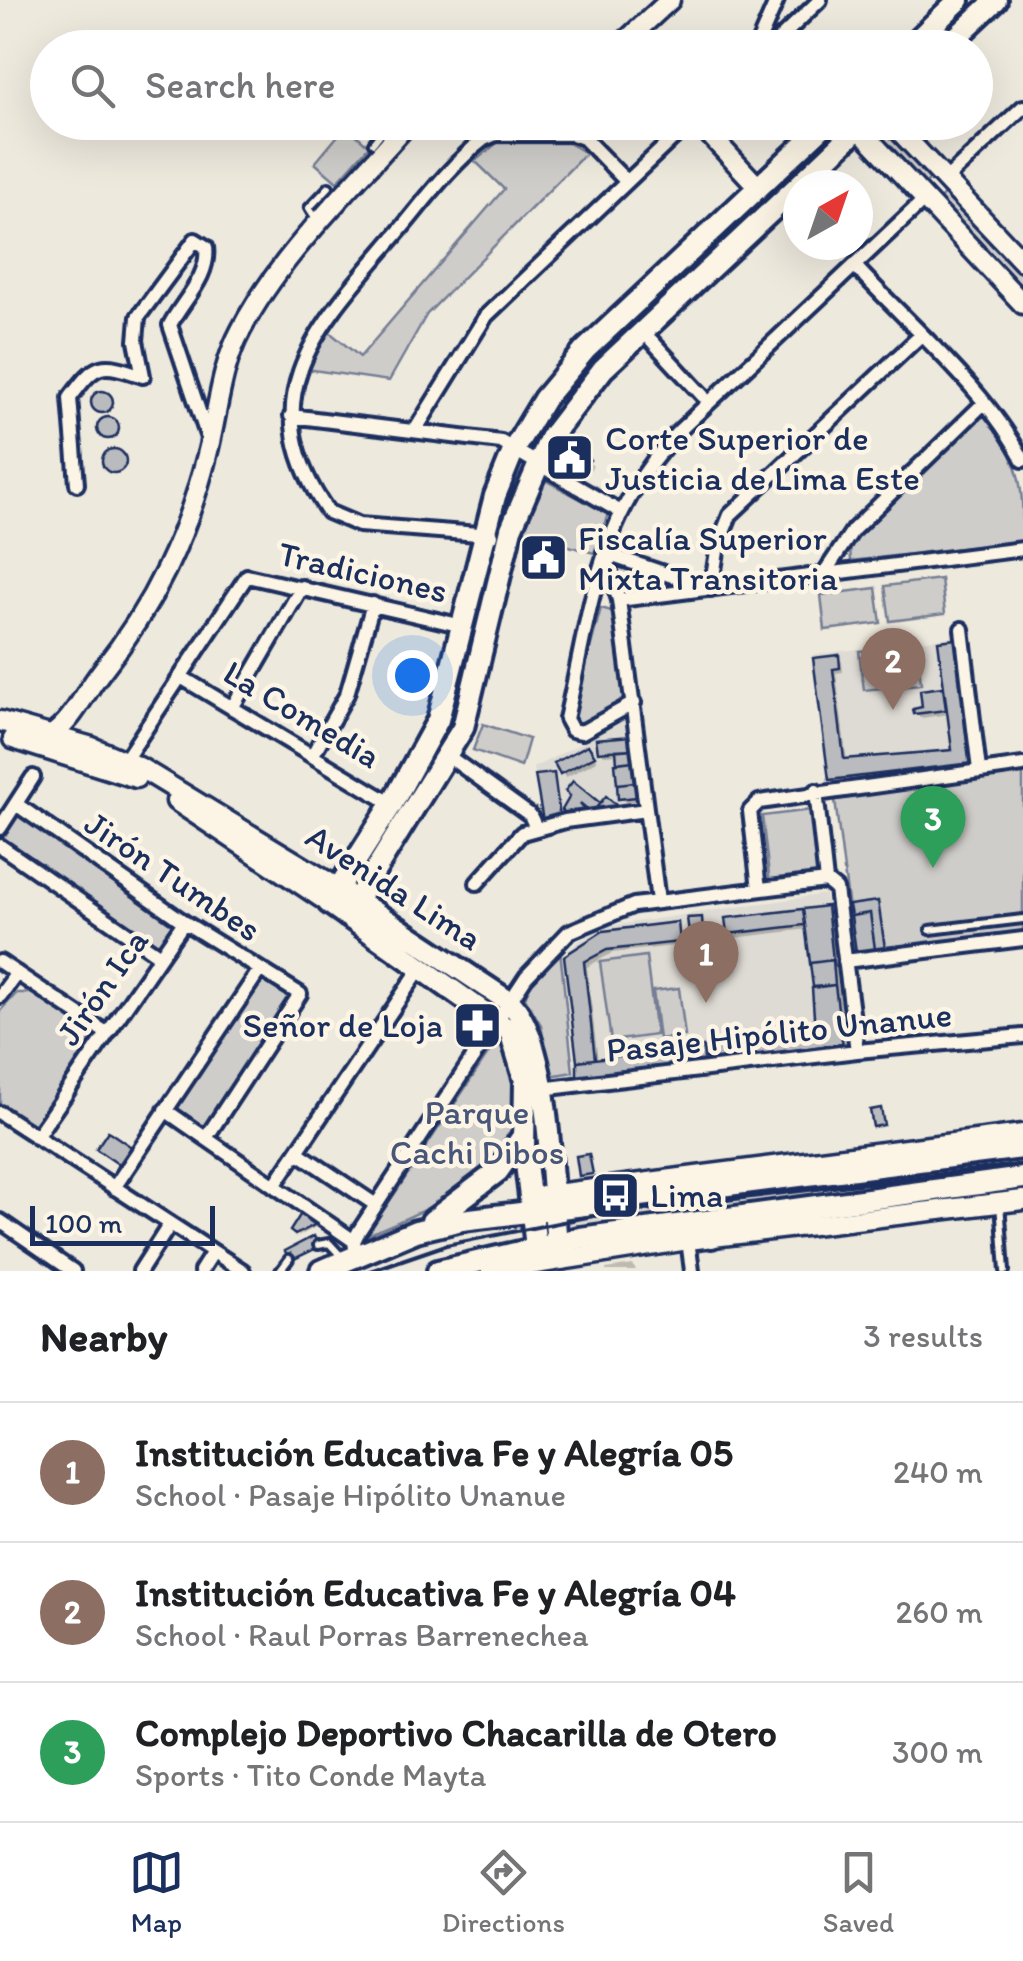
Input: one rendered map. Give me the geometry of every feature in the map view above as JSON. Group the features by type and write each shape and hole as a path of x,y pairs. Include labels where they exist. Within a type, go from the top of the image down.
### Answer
{"main road":[{"path":"639,30 670,0"},
{"path":"928,30 960,0"},
{"path":"964,30 996,0"},
{"path":"49,737 78,710 160,589 189,519 224,372 240,330 268,288 391,140"},
{"path":"714,140 758,188"},
{"path":"343,902 438,720 483,534 514,449 551,389 585,350 810,140"},
{"path":"813,170 844,140"},
{"path":"872,140 1023,304"},
{"path":"908,140 1019,250"},
{"path":"343,902 448,756 470,708 509,537 535,465 558,425 603,369 783,199"},
{"path":"78,710 91,754"},
{"name":"Avenida Lima","path":"0,721 91,754 172,798 343,902 421,967 505,1011"},
{"name":"Avenida Lima","path":"0,734 125,760 343,902 532,1032 552,1201 548,1253"},
{"path":"505,1011 521,1055 530,1204 548,1253"},
{"path":"416,1231 498,1172 526,1130"},
{"path":"321,1271 352,1252 416,1231 530,1204 708,1173 1023,1134"},
{"path":"552,1201 740,1186 1023,1152"},
{"path":"708,1173 740,1186"},
{"path":"438,1271 750,1212 1023,1178"},
{"path":"490,1271 548,1253 1023,1200"},
{"path":"712,1237 750,1212"}],"street":[{"path":"764,30 777,0"},
{"path":"787,30 814,1"},
{"path":"993,135 1023,107"},
{"path":"483,140 320,324 298,370 292,416 303,466 318,498 340,521 509,537"},
{"path":"586,140 627,182"},
{"path":"416,429 486,316 671,140"},
{"path":"945,180 988,140"},
{"path":"634,703 582,732 572,730 566,718 604,553 620,511 670,441 925,199"},
{"path":"77,484 70,398 95,368 106,364 143,376 136,341 138,317 194,240 206,247 207,258 170,325 210,443"},
{"path":"856,268 984,403 1009,432 1023,460"},
{"path":"711,588 718,545 730,515 920,336"},
{"path":"652,340 703,396"},
{"path":"822,574 853,530 984,403"},
{"path":"292,416 482,438 514,449 535,465 620,511"},
{"path":"620,600 1023,549"},
{"path":"604,553 711,588"},
{"path":"604,553 620,600 658,901"},
{"name":"Tradiciones","path":"182,676 242,580 250,575 462,626"},
{"path":"232,708 302,587"},
{"path":"312,756 352,682 373,604"},
{"path":"962,629 979,770"},
{"path":"125,760 182,676"},
{"name":"La Comedia","path":"182,676 312,756 336,776 392,804"},
{"path":"448,756 530,815 536,828"},
{"path":"759,889 753,807 816,791 1023,764"},
{"path":"0,828 33,778"},
{"path":"816,791 826,881 836,889 857,1050"},
{"name":"Jirón Tumbes","path":"16,804 184,922 300,994 206,1138"},
{"path":"477,884 516,836 536,828 646,810"},
{"path":"0,846 160,956"},
{"path":"166,1110 274,1186 352,1252 376,1205 539,960 569,932 610,912 658,901 826,881"},
{"name":"Jirón Ica","path":"36,1138 184,922"},
{"path":"845,961 1023,939"},
{"path":"0,962 105,1032"},
{"path":"274,1186 421,967"},
{"path":"114,1188 259,971"},
{"path":"0,996 17,973"},
{"name":"Pasaje Hipólito Unanue","path":"541,1089 857,1050 1023,1036"},
{"path":"0,1113 243,1271"},
{"path":"296,1152 376,1205"},
{"path":"1,1223 73,1271"},
{"path":"140,1271 170,1224"},
{"path":"688,1240 692,1271"},
{"path":"201,1271 213,1252"}],"lane":[{"path":"373,144 376,140"},
{"path":"320,224 309,208 329,187"},
{"path":"930,930 1023,919"},
{"path":"1000,1202 1006,1271"},
{"path":"318,1244 329,1243 352,1252"},
{"path":"280,1271 289,1259"}],"shaded area":[{"path":"958,636 973,765 829,781 812,655"},
{"path":"628,719 639,809 543,821 533,768"},
{"path":"825,894 848,1046 577,1078 563,955 579,941 608,926"},
{"path":"1023,1158 1023,1172 573,1227 561,1221 563,1214"}],"green space":[{"path":"334,140 362,140 369,146 337,182 315,163"},
{"path":"821,140 837,140 808,170 789,170"},
{"path":"882,140 898,140 933,176 923,186"},
{"path":"497,143 568,143 586,153 427,314 389,381 306,369 327,330 360,357 504,189 475,161"},
{"path":"783,175 783,196 536,451 524,444 587,358"},
{"path":"945,193 1023,271 1023,291 942,205 940,199"},
{"path":"983,414 1005,445 1017,473 1023,541 851,561 850,548 859,535"},
{"path":"539,477 608,514 594,553 519,532"},
{"path":"497,544 458,718 364,872 359,869 449,712 489,545"},
{"path":"614,563 694,587 624,592"},
{"path":"941,579 945,614 890,621 885,586"},
{"path":"876,588 881,623 825,630 821,595"},
{"path":"601,608 615,612 627,700 580,726 572,716"},
{"path":"917,644 921,684 864,690 859,651"},
{"path":"483,724 529,739 521,767 473,750"},
{"path":"1023,771 1023,936 855,956 835,800 839,794"},
{"path":"17,807 180,919 158,951 0,843 0,832"},
{"path":"812,810 820,878 770,884 762,816"},
{"path":"560,950 573,1072 550,1076 541,1025 525,998 535,973"},
{"path":"646,956 656,1035 611,1041 600,962"},
{"path":"260,979 293,999 207,1129 175,1109"},
{"path":"679,988 685,1036 659,1039 653,991"},
{"path":"17,993 33,993 96,1032 34,1127 0,1105 0,1011"},
{"name":"Parque Cachi Dibos","path":"502,1033 521,1101 520,1124 513,1143 499,1161 457,1192 367,1235"}],"building":[{"path":"102,391 110,394 110,410 102,413 94,410 91,402 94,394"},
{"path":"108,417 119,428 108,439 97,428"},
{"name":"Corte Superior de Justicia de Lima Este","path":"564,437 590,460 575,478 551,461"},
{"path":"114,449 126,461 114,473 102,461"},
{"name":"Fiscalía Superior Mixta Transitoria","path":"538,545 554,550 547,577 531,572"},
{"path":"956,639 972,763 829,780 813,658 839,655 840,668 833,669 844,759 952,750 938,641"},
{"path":"943,687 946,710 914,714 913,709 922,707 920,690"},
{"path":"631,736 632,749 598,752 596,739"},
{"path":"588,745 595,756 560,774 554,763"},
{"path":"632,749 634,761 617,763 616,750"},
{"path":"634,761 636,782 617,784 615,763"},
{"path":"554,773 560,819 543,821 535,775"},
{"path":"573,781 600,803 592,813 580,803 586,811 582,816 574,811 569,816 562,810 570,796 565,791"},
{"path":"636,782 637,797 618,799 617,784"},
{"path":"606,796 623,811 591,814"},
{"path":"878,901 885,948 875,949 870,913 851,916 849,905"},
{"path":"827,906 833,960 810,963 803,909"},
{"path":"803,909 805,925 727,934 725,918"},
{"path":"870,913 875,949 856,952 851,916"},
{"path":"702,917 703,932 689,933 687,918"},
{"path":"678,922 680,942 607,950 584,962 595,1059 577,1061 564,956 603,931"},
{"path":"833,960 835,985 813,987 810,963"},
{"path":"835,985 843,1047 829,1045 694,1065 693,1049 703,1047 704,1058 713,1057 711,1042 815,1031 812,988"},
{"path":"677,1049 680,1067 577,1078 577,1061"},
{"path":"693,1049 694,1062 679,1064 678,1051"},
{"path":"881,1108 884,1125 873,1127 870,1110"},
{"path":"108,1131 133,1148 121,1166 96,1149"},
{"path":"589,1154 593,1174 579,1176 576,1156"},
{"path":"302,1212 318,1223 295,1235 290,1231"},
{"path":"314,1236 319,1247 290,1261 285,1251"}],"railway":[{"path":"370,1271 446,1245 618,1211 1023,1160"}],"place":[{"name":"Corte Superior de Justicia de Lima Este","path":"570,458"},
{"name":"Fiscalía Superior Mixta Transitoria","path":"543,558"},
{"name":"Institución Educativa Fe y Alegría 04","path":"893,710"},
{"name":"Complejo Deportivo Chacarilla de Otero","path":"933,868"},
{"name":"Institución Educativa Fe y Alegría 05","path":"706,1003"},
{"name":"Señor de Loja","path":"478,1025"},
{"name":"Lima","path":"615,1195"}]}
